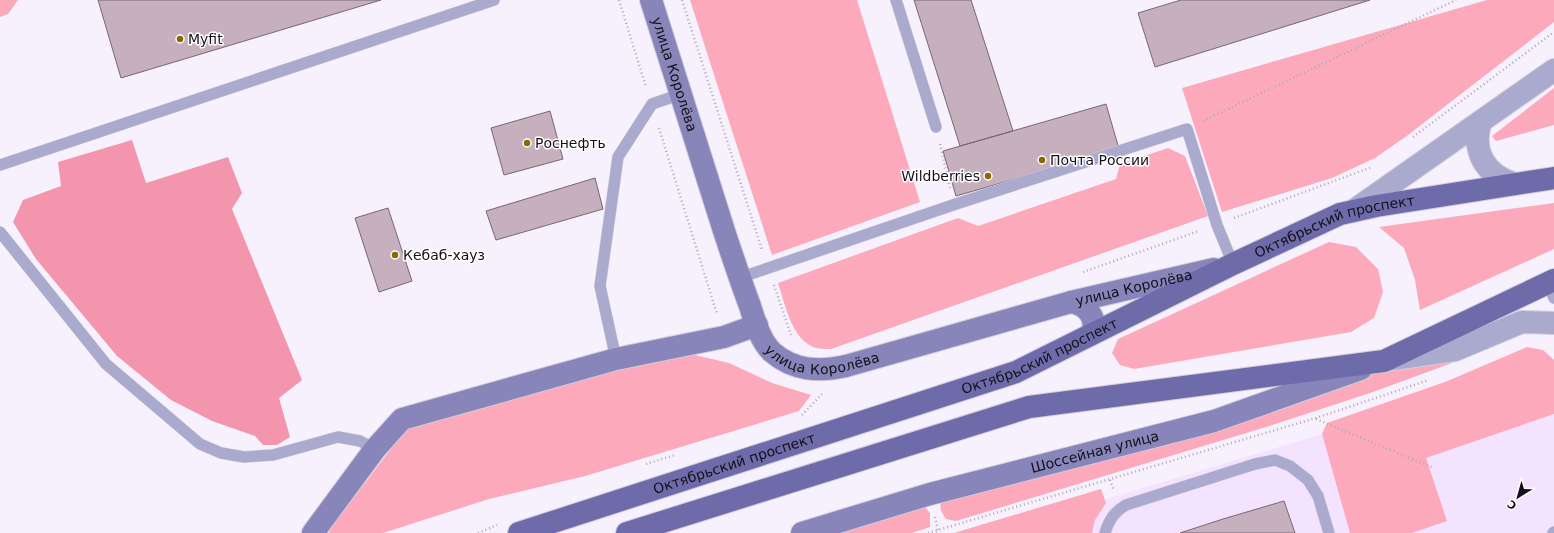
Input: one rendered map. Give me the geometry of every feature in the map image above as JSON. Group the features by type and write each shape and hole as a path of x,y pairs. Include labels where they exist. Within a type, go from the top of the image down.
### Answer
{"main road":[{"name":"улица Королёва","path":"652,0 739,278 756,325 763,341 782,359 793,365 805,369 818,370 846,366 1071,302 1233,264"},
{"name":"Октябрьский проспект","path":"519,533 1016,372 1233,264 1340,214 1376,206 1554,178"},
{"path":"627,533 1029,407 1384,361 1552,287"},
{"path":"1071,302 1079,303 1090,312 1094,323 1092,334"},
{"path":"313,533 374,449 402,419 616,359 724,337 756,325"},
{"name":"Шоссейная улица","path":"802,533 930,494 1214,421 1384,361"}],"street":[{"path":"1353,211 1554,70"},
{"path":"1481,121 1478,129 1478,146 1486,165 1494,174 1515,184"},
{"path":"1384,361 1455,350 1522,322 1554,323"}],"lane":[{"path":"0,165 494,0"},
{"path":"896,0 936,128"},
{"path":"616,359 600,286 618,157 652,104 681,94"},
{"path":"739,278 953,205 1187,129 1217,224 1233,264"},
{"path":"0,232 106,364 200,444 221,453 244,457 273,455 338,437 360,441 374,449"},
{"path":"1105,533 1108,522 1118,510 1126,505 1255,464 1275,460 1290,466 1308,480 1318,496 1329,533"}],"path":[{"path":"619,0 724,337"},
{"path":"682,0 768,268 794,340"},
{"path":"1187,129 1456,0"},
{"path":"936,128 953,205"},
{"path":"1316,418 1434,468"}],"shaded area":[{"path":"0,0 18,0 8,14 0,17"},
{"path":"690,0 857,0 920,202 772,255"},
{"path":"1487,0 1554,0 1554,22 1408,135 1375,158 1332,178 1222,212 1182,88"},
{"path":"1554,88 1554,125 1496,141 1492,136"},
{"path":"132,140 146,183 228,157 242,193 232,209 302,380 279,398 290,437 277,445 263,445 255,436 212,421 171,400 117,356 36,259 13,222 23,200 61,186 58,162"},
{"path":"1168,148 1185,156 1208,216 831,349 813,347 799,336 794,328 786,310 778,283 958,218 978,226 1116,179 1120,164"},
{"path":"1554,203 1554,249 1420,310 1415,280 1404,248 1379,227"},
{"path":"1329,242 1356,247 1378,269 1383,292 1374,318 1351,332 1134,369 1120,365 1112,353 1118,339"},
{"path":"1527,347 1543,350 1554,360 1554,414 1426,458 1447,521 1412,533 1350,533 1322,434 1327,423 1445,382"},
{"path":"695,355 729,363 772,383 811,395 799,411 585,476 489,499 383,533 329,533 330,529 406,429 657,358"},
{"path":"1384,361 1452,363 1373,392 1266,427 956,521 946,519 941,511 940,499"},
{"path":"1554,414 1554,533 1412,533 1447,521 1426,458"},
{"path":"1322,434 1350,533 1049,533 1044,518"},
{"path":"1101,489 1106,503 1095,520 1092,533 954,533"},
{"path":"924,506 930,513 930,527 912,533 843,533 860,525"}],"building":[{"name":"Myfit","path":"98,0 381,0 121,78"},
{"path":"914,0 971,0 1013,131 960,146"},
{"path":"1181,0 1370,0 1155,67 1138,13"},
{"path":"1106,104 1119,149 956,196 943,151"},
{"name":"Роснефть","path":"550,111 563,159 504,175 491,128"},
{"path":"595,178 603,209 496,240 486,211"},
{"path":"388,208 412,281 379,292 355,218"},
{"path":"1284,501 1295,533 1180,533 1223,519"}],"place":[{"name":"Myfit","path":"180,39"},
{"name":"Роснефть","path":"527,143"},
{"name":"Почта России","path":"1042,160"},
{"name":"Wildberries","path":"988,176"},
{"name":"Кебаб-хауз","path":"395,255"}]}
